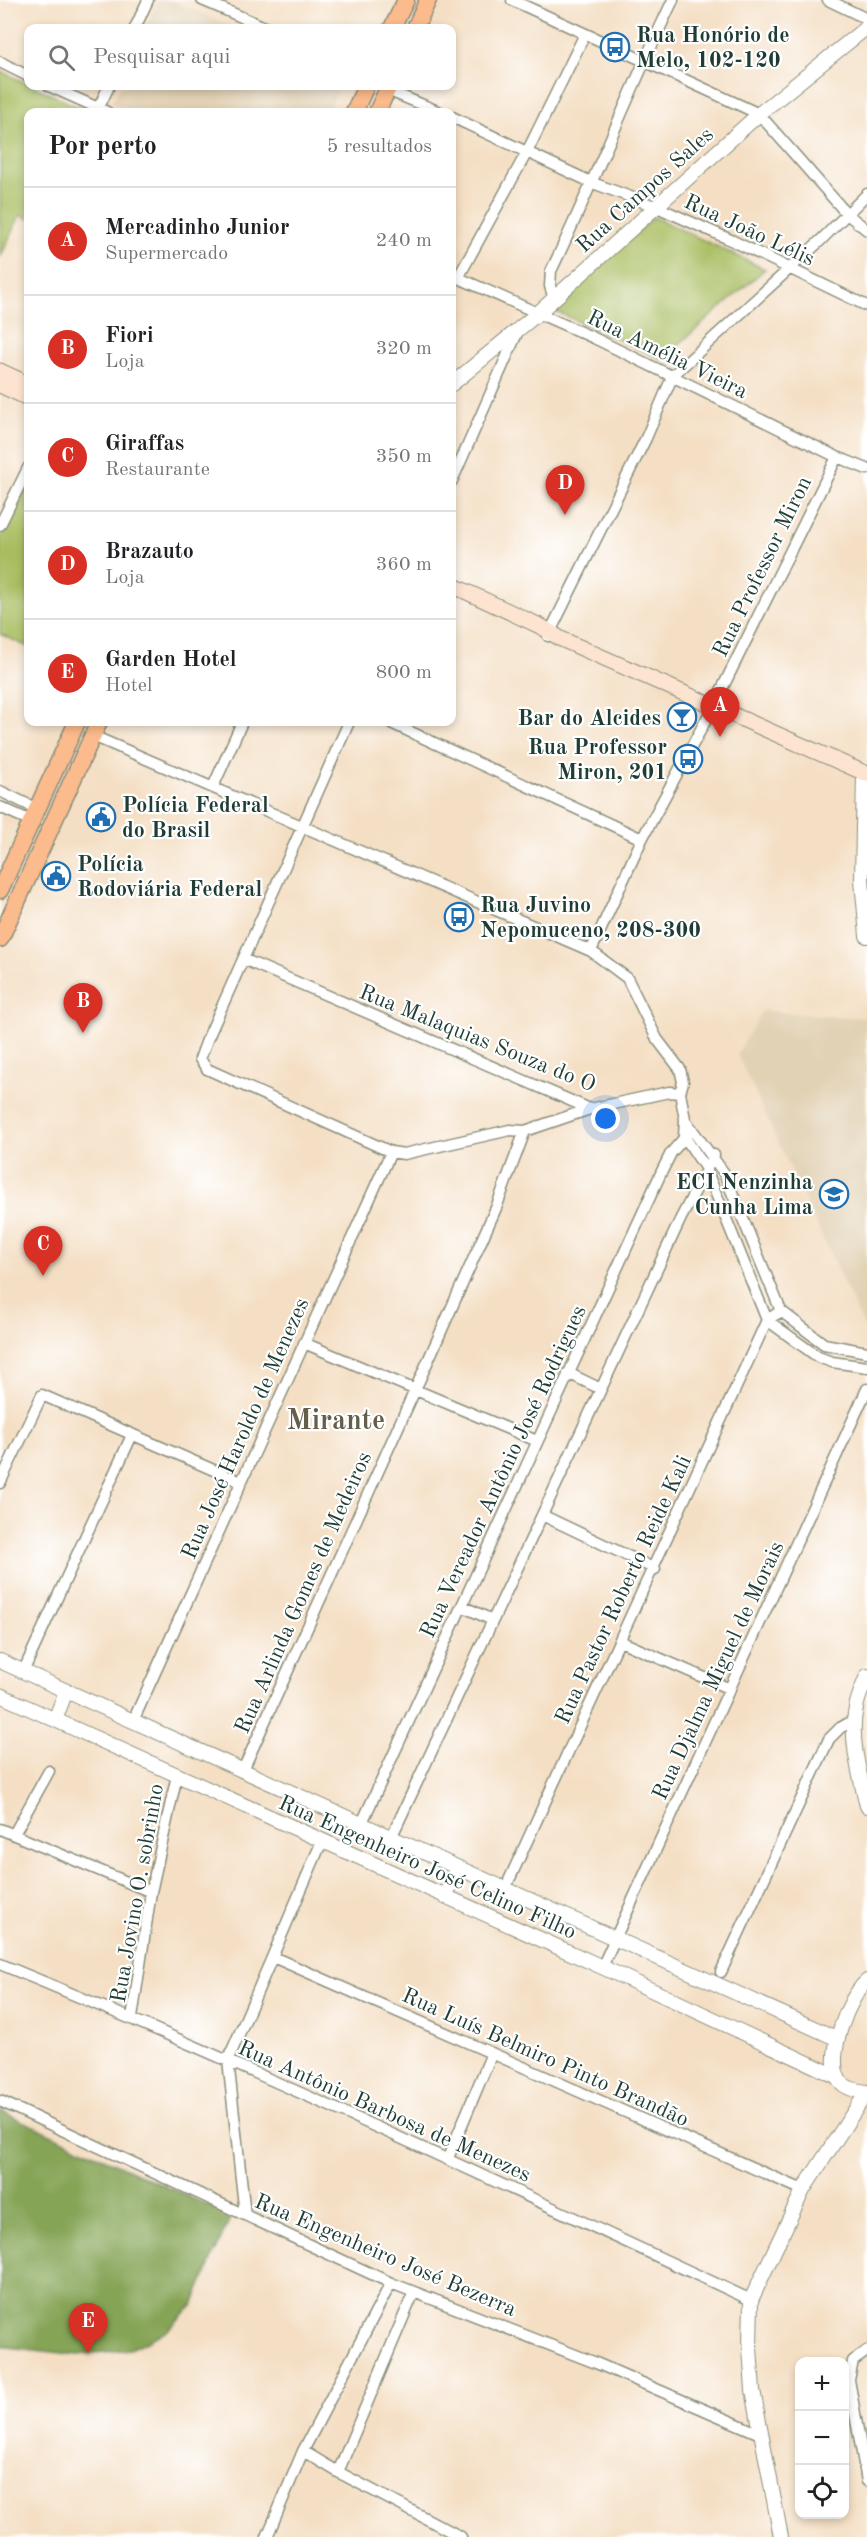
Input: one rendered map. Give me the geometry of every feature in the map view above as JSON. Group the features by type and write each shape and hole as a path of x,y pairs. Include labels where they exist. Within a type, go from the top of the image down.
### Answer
{"main road":[{"path":"395,24 406,0"},
{"path":"417,24 428,0"},
{"path":"356,108 364,90"},
{"path":"379,108 387,90"},
{"path":"0,371 24,382"},
{"path":"0,385 24,396"},
{"path":"456,587 553,636 714,705 866,774"},
{"path":"456,598 537,634 553,636"},
{"path":"0,890 75,726"},
{"path":"0,939 96,729"}],"street":[{"path":"137,24 148,0"},
{"path":"202,0 258,24"},
{"path":"512,0 759,114 847,214 867,230"},
{"path":"554,298 549,286 551,271 593,183 644,61 673,0"},
{"path":"828,0 867,19"},
{"name":"Rua Campos Sales","path":"456,381 537,314 759,114 867,27"},
{"path":"456,275 527,152 567,65 585,34"},
{"path":"0,62 24,74"},
{"path":"57,90 96,108"},
{"path":"103,108 108,90"},
{"path":"392,90 431,108"},
{"name":"Rua João Lélis","path":"456,119 593,183 657,207 867,306"},
{"path":"553,636 673,375 867,194"},
{"name":"Rua Amélia Vieira","path":"456,277 673,375 837,457 867,469"},
{"path":"456,472 521,325"},
{"name":"Rua Professor Miron","path":"591,951 642,839 714,705 837,457"},
{"path":"1,519 24,476"},
{"path":"213,787 240,726"},
{"path":"347,726 200,1059 207,1069 391,1152 417,1152 510,1130 525,1131 590,1109"},
{"path":"398,726 642,839"},
{"path":"96,729 213,787 591,951 627,978 636,992 657,1039 680,1069 683,1082 680,1093 688,1132 706,1168 767,1320 818,1357 832,1362 867,1366"},
{"path":"866,774 862,880 867,936"},
{"path":"0,791 34,815"},
{"path":"0,807 34,815"},
{"name":"Rua Malaquias Souza do O","path":"243,959 590,1109 669,1092 680,1093"},
{"name":"Rua Arlinda Gomes de Medeiros","path":"242,1772 496,1208 525,1131"},
{"path":"688,1132 714,1155 724,1173 781,1311 824,1344 867,1352"},
{"name":"Rua Vereador Antônio José Rodrigues","path":"361,1825 661,1173 688,1132"},
{"name":"Rua José Haroldo de Menezes","path":"133,1721 391,1152"},
{"path":"390,1838 714,1155"},
{"path":"767,1320 781,1311"},
{"name":"Rua Pastor Roberto Reide Kali","path":"505,1889 767,1320"},
{"path":"790,1337 798,1326"},
{"path":"304,1343 537,1441"},
{"path":"568,1373 602,1389"},
{"name":"Rua Djalma Miguel de Morais","path":"602,1967 867,1389"},
{"path":"0,1483 42,1395 241,1482"},
{"path":"23,1672 132,1435"},
{"path":"542,1515 654,1569"},
{"path":"462,1606 492,1620"},
{"path":"620,1641 730,1689"},
{"name":"Rua Engenheiro José Celino Filho","path":"0,1661 838,2039"},
{"path":"867,1676 855,1708 854,1720 855,1743 867,1806"},
{"path":"55,1720 66,1691"},
{"name":"Rua Engenheiro José Celino Filho","path":"0,1695 602,1967 838,2077"},
{"path":"721,1972 830,1739 840,1728 854,1720"},
{"path":"14,1834 49,1771"},
{"name":"Rua Jovino O. sobrinho","path":"132,2018 151,1892 177,1775"},
{"path":"0,1828 151,1892"},
{"path":"245,2215 228,2060 322,1841"},
{"path":"445,1897 457,1869"},
{"name":"Rua Luís Belmiro Pinto Brandão","path":"273,1957 803,2190"},
{"name":"Rua Antônio Barbosa de Menezes","path":"0,1964 132,2018 448,2158 751,2300"},
{"path":"781,2537 760,2434 750,2348 751,2300 803,2190 847,2119 867,2092 849,2088 838,2077 838,2039 847,2012 859,1989 867,1981"},
{"path":"448,2158 492,2053"},
{"path":"847,2119 849,2088"},
{"name":"Rua Engenheiro José Bezerra","path":"0,2101 391,2283 596,2363 760,2434"},
{"path":"267,2537 303,2451 391,2283"},
{"path":"338,2472 414,2292"},
{"path":"867,2351 853,2361 849,2380 867,2481"},
{"path":"303,2451 461,2537"}],"shaded area":[{"path":"158,0 171,0 225,24 147,24"},
{"path":"118,90 338,90 330,108 126,108 112,102"},
{"name":"ECI Nenzinha Cunha Lima","path":"762,1011 866,1018 867,1333 737,1054"}],"green space":[{"path":"0,71 24,82 24,90 41,90 80,108 24,108 24,217 20,215 0,258"},
{"path":"654,217 765,269 662,359 548,308"},
{"path":"24,488 24,645 0,634 0,538"},
{"path":"0,2111 231,2216 193,2305 166,2332 130,2349 78,2355 0,2346"}],"place":[{"name":"Rua Honório de Melo, 102-120","path":"615,47"},
{"name":"Brazauto","path":"565,515"},
{"name":"Bar do Alcides","path":"682,717"},
{"name":"Mercadinho Junior","path":"720,737"},
{"name":"Rua Professor Miron, 201","path":"688,759"},
{"name":"Polícia Federal do Brasil","path":"101,817"},
{"name":"Polícia Rodoviária Federal","path":"56,876"},
{"name":"Rua Juvino Nepomuceno, 208-300","path":"459,917"},
{"name":"Fiori","path":"83,1033"},
{"name":"ECI Nenzinha Cunha Lima","path":"834,1194"},
{"name":"Giraffas","path":"43,1276"},
{"name":"Garden Hotel","path":"88,2353"}],"district":[{"name":"Mirante","path":"336,1419"}]}
